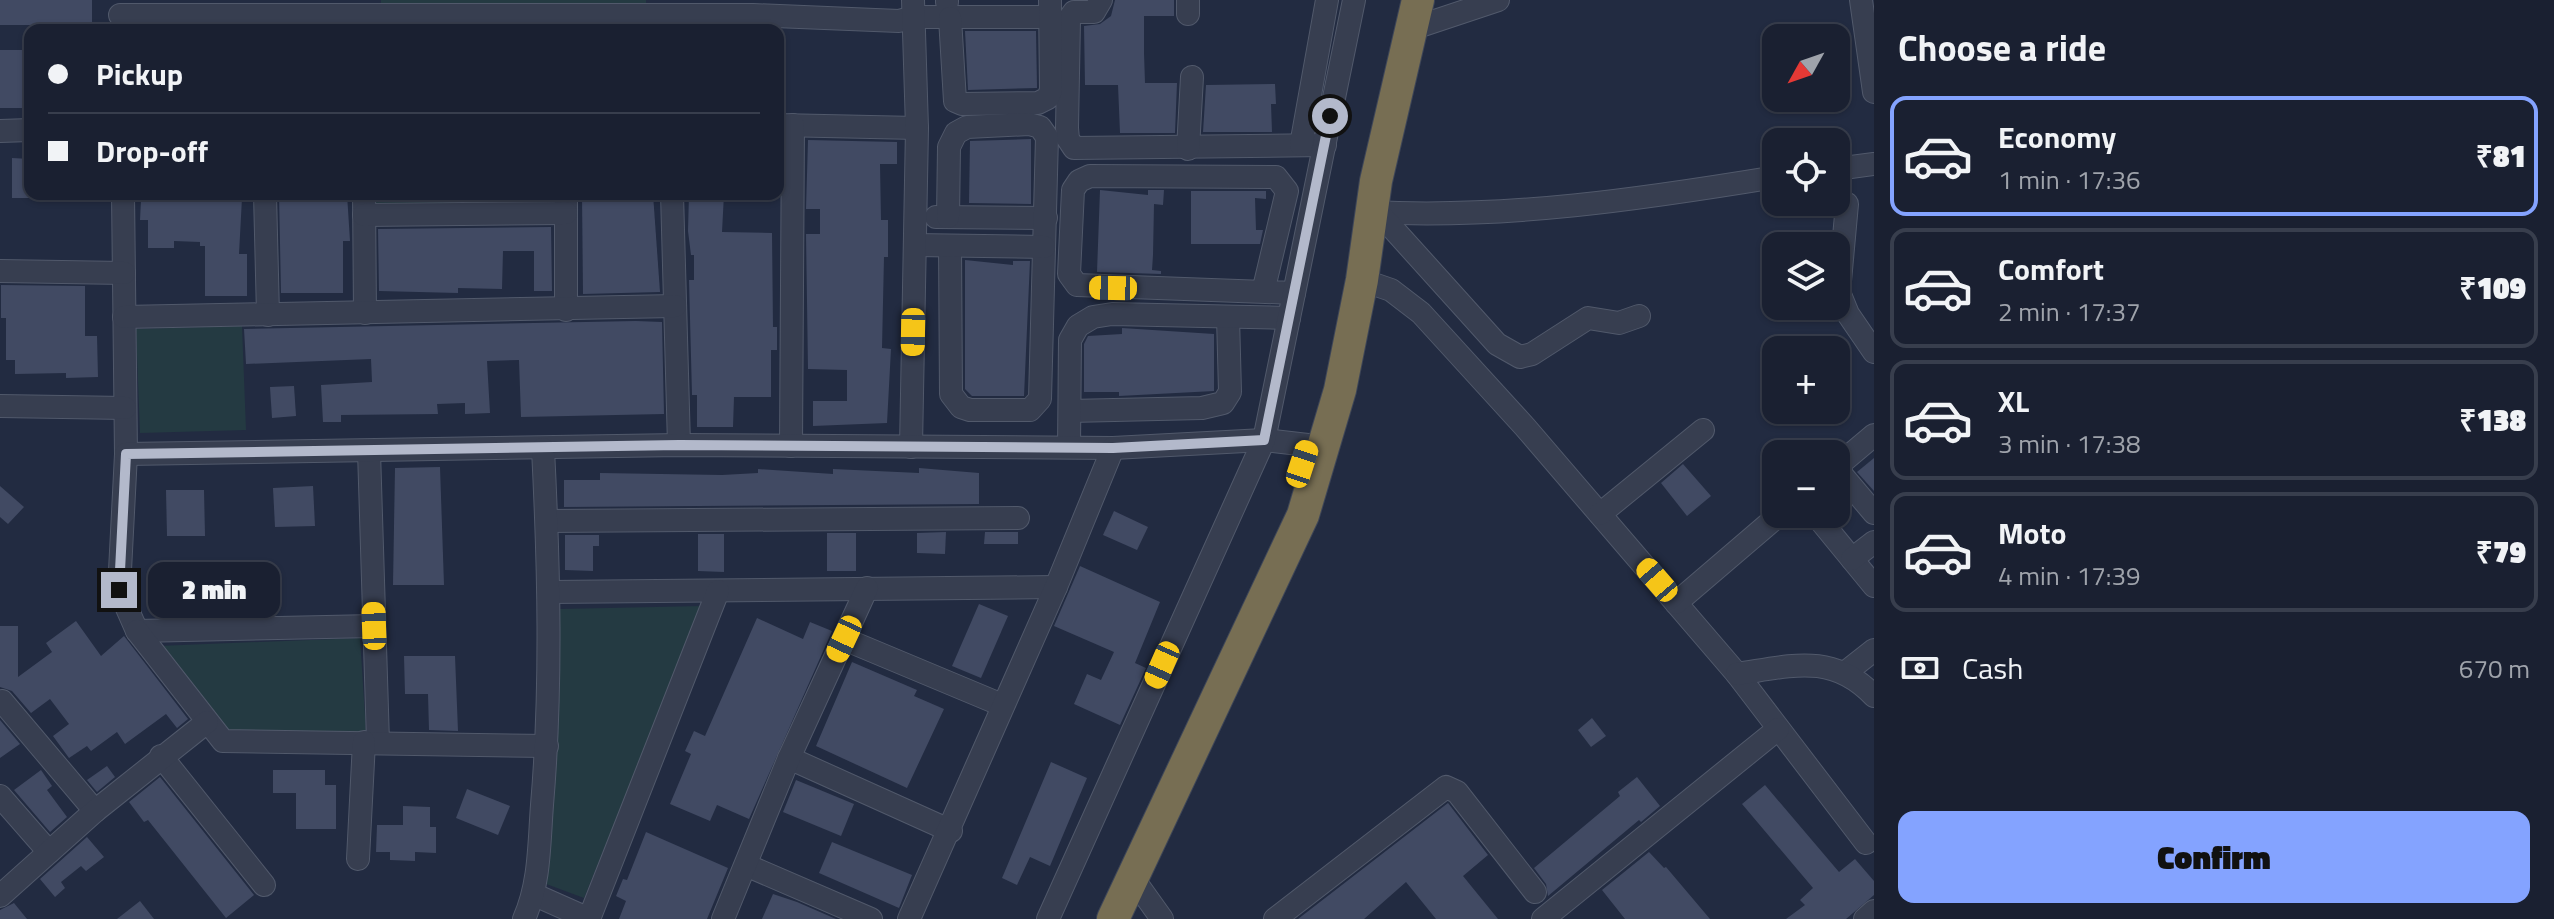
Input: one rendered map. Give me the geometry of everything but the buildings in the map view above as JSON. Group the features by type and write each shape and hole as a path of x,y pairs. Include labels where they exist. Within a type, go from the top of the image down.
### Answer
{"highway":[{"path":"1095,919 1224,659 1303,515 1398,0"},
{"path":"1317,445 1362,280 1415,14"},
{"path":"1113,919 1224,659"}],"street":[{"path":"1101,0 1094,12 1074,12 1069,19 1067,128 1071,146 1079,150 1325,145"},
{"path":"1301,145 1327,0"},
{"path":"1048,919 1264,440 1354,0"},
{"path":"1415,14 1498,0"},
{"path":"1861,0 1874,92"},
{"path":"911,447 917,128 913,7"},
{"path":"120,15 255,23 371,9 899,21 913,7 948,7 1050,9 1048,98 1038,103 962,104 952,95 948,7"},
{"path":"1188,149 1192,77"},
{"path":"948,217 949,147 956,133 967,127 1029,124 1040,127 1047,137 1040,399 1036,406 1024,412 970,410 961,407 951,394 950,246"},
{"path":"791,446 786,125 917,128"},
{"path":"0,131 24,130"},
{"path":"1850,167 1874,164"},
{"path":"1263,292 1287,191 1276,177 1090,176 1079,181 1073,190 1069,274 1077,285 1263,292 1294,293"},
{"path":"1374,212 1456,215 1637,200 1762,179"},
{"path":"123,200 126,454 119,590 137,631 207,722 223,741 547,746"},
{"path":"265,200 268,315"},
{"path":"672,200 679,445"},
{"path":"365,313 364,204 566,204 566,310"},
{"path":"1374,212 1497,344 1520,357 1532,354 1588,318 1619,323 1639,316"},
{"path":"915,216 1046,218"},
{"path":"1846,216 1839,292 1848,314 1874,352"},
{"path":"915,245 1044,247"},
{"path":"0,271 124,273"},
{"path":"1362,280 1391,290 1421,313 1737,674 1866,843"},
{"path":"124,317 675,306"},
{"path":"1069,447 1070,340 1085,321 1112,314 1289,318"},
{"path":"1070,411 1202,408 1223,403 1230,392 1228,317"},
{"path":"0,406 125,408"},
{"path":"1600,514 1703,430"},
{"path":"1850,455 1874,435"},
{"path":"126,454 679,445 1113,448 1264,440 1317,445"},
{"path":"909,919 951,831 1113,448"},
{"path":"524,919 535,895 547,746 550,592 543,449"},
{"path":"358,859 371,742 374,626 369,451"},
{"path":"1850,484 1874,513"},
{"path":"547,521 1018,518"},
{"path":"1676,603 1764,528"},
{"path":"1827,528 1874,586"},
{"path":"1852,559 1874,542"},
{"path":"550,592 1056,587"},
{"path":"723,919 748,866 789,758 867,588"},
{"path":"535,895 589,919 718,591"},
{"path":"137,631 374,626"},
{"path":"844,639 1002,705"},
{"path":"1846,672 1874,650"},
{"path":"1737,674 1818,664 1846,672 1874,696"},
{"path":"2,701 95,811"},
{"path":"0,896 95,811 207,722"},
{"path":"1543,919 1778,729"},
{"path":"161,756 264,885"},
{"path":"789,758 951,831"},
{"path":"1283,917 1446,787 1457,792 1535,892"},
{"path":"0,796 49,852"},
{"path":"748,866 871,919"},
{"path":"1132,877 1162,919"},
{"path":"1865,919 1874,911"}],"shaded area":[{"path":"381,0 646,0 646,12 381,11"},
{"path":"375,200 553,200 553,201 375,204"},
{"path":"242,326 246,430 140,433 136,329"},
{"path":"703,606 584,898 541,882 554,787 560,609"},
{"path":"360,638 366,732 229,733 158,646"}],"route":[{"path":"119,590 126,454 679,445 1113,448 1264,440 1330,116"}]}
